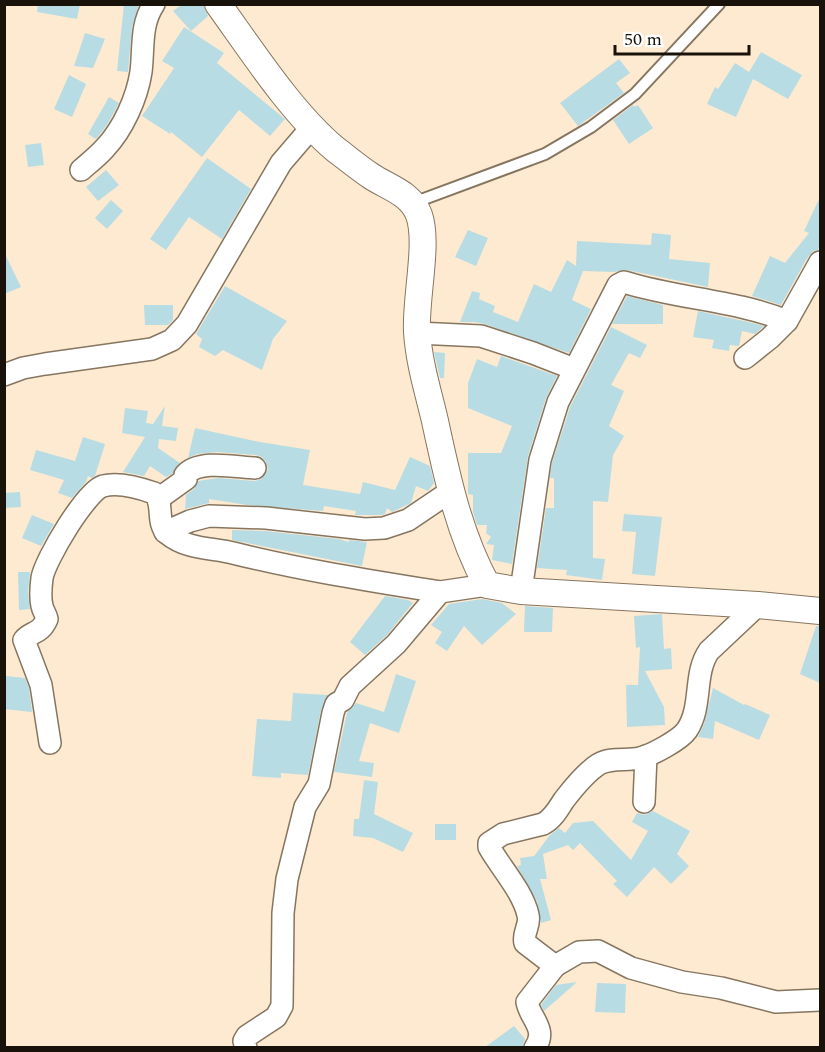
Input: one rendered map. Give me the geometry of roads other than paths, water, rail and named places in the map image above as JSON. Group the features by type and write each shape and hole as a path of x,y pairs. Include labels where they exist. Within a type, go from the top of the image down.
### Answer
{"street":[{"path":"81,170 105,149 127,115 141,74 146,16 154,4"},
{"path":"218,4 311,128 355,164 407,196 420,217 423,238 416,305 421,369 451,491 472,558 487,585"},
{"path":"4,375 23,368 45,364 152,349 172,340 187,324 280,163 311,128"},
{"path":"745,358 787,321 820,262"},
{"path":"520,591 540,460 558,402 621,283 763,311 787,321"},
{"path":"417,333 481,336 574,369"},
{"path":"158,499 186,479 188,471 198,466 255,468"},
{"path":"50,743 41,685 24,641 27,636 41,629 47,619 42,605 42,577 66,529 93,493 99,488 111,485 151,492 158,499 161,524 165,532 186,544 249,558 440,592 487,585 520,591 758,605 820,611"},
{"path":"165,532 199,517 209,516 266,518 365,529 384,528 408,520 451,491"},
{"path":"241,1045 276,1017 282,1006 287,879 305,807 319,784 336,704 343,700 350,686 396,644 440,592"},
{"path":"555,966 525,943 524,937 529,926 528,913 511,881 489,848 489,843 503,834 543,824 549,820 572,790 600,763 646,756 673,741 687,729 694,709 700,667 704,658 758,605"},
{"path":"644,801 646,756"},
{"path":"535,1047 539,1041 540,1031 527,1002 555,966 579,952 594,951 609,955 631,968 682,982 721,988 776,1002 820,1000"}],"lane":[{"path":"413,203 545,154 591,127 634,94 719,4"}]}
